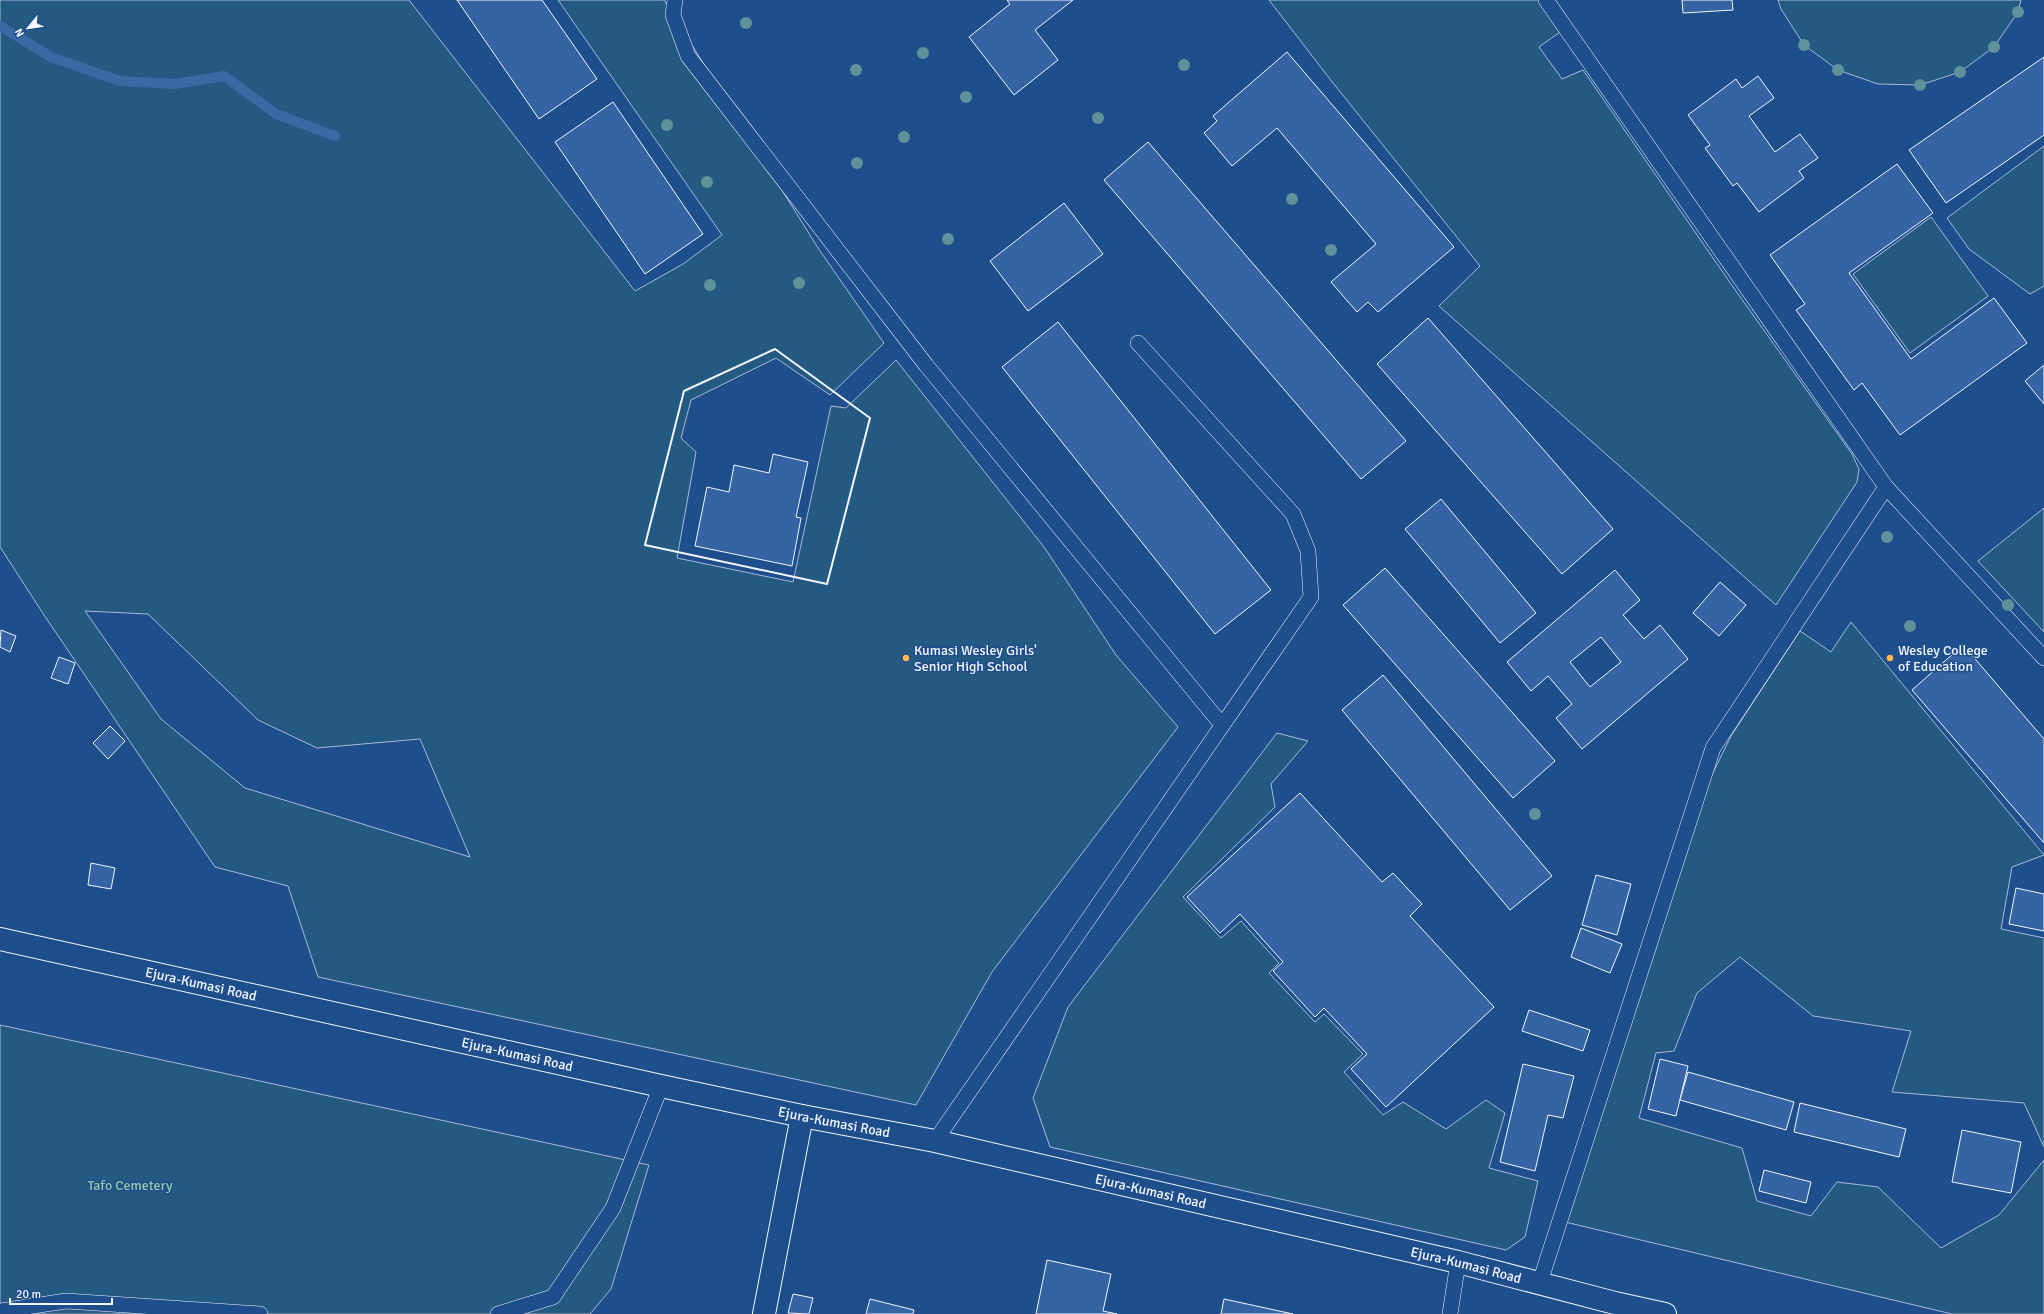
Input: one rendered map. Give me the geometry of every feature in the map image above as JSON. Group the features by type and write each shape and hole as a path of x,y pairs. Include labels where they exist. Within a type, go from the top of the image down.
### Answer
{"main road":[{"name":"Ejura-Kumasi Road","path":"0,939 661,1086 802,1116 935,1141 1458,1262 1540,1282 1615,1303 1665,1314"},
{"path":"764,1314 802,1116"}],"lane":[{"path":"675,0 673,15 688,56 926,365 1222,725"},
{"path":"1546,0 1886,487 2044,658"},
{"path":"935,1141 1311,597 1308,551 1293,514 1138,343"},
{"path":"1540,1282 1713,748 1886,487"},
{"path":"498,1314 553,1297 613,1208 661,1086"},
{"path":"1450,1314 1458,1262"},
{"path":"0,1311 66,1301 260,1314"}],"green space":[{"path":"0,0 409,0 635,291 683,264 722,235 558,0 664,0 818,248 884,343 830,395 776,358 691,400 681,438 696,452 677,558 793,582 831,406 846,408 896,360 1044,547 1116,655 1178,727 992,972 916,1105 318,977 288,886 215,867 44,615 0,547","holes":["85,611 148,614 258,720 317,748 420,739 470,857 245,788 161,719"]},
{"path":"1269,0 1539,0 1560,32 1539,47 1562,79 1583,70 1731,284 1852,454 1859,469 1857,482 1776,605 1439,306 1480,266 1333,83"},
{"path":"1778,0 2021,0 2018,12 1994,47 1960,72 1920,85 1878,84 1838,70 1804,45 1781,9"},
{"path":"2044,146 2044,286 2030,294 1969,249 1947,218"},
{"path":"1931,217 1988,296 1910,353 1853,274"},
{"path":"2044,508 2044,632 1978,561"},
{"path":"1851,622 2044,855 2012,867 2001,929 2044,938 2044,1147 2024,1103 1892,1092 1911,1031 1813,1016 1740,957 1697,993 1674,1051 1656,1053 1639,1118 1742,1148 1757,1201 1811,1216 1837,1182 1878,1187 1941,1248 1999,1215 2044,1160 2044,1314 1952,1314 1565,1222 1709,781 1731,736 1800,631 1831,652"},
{"path":"1277,733 1308,741 1271,784 1275,807 1183,897 1221,938 1241,921 1279,963 1269,973 1315,1022 1324,1014 1363,1054 1344,1072 1383,1115 1403,1102 1446,1129 1486,1100 1505,1113 1489,1168 1538,1181 1525,1237 1506,1250 1050,1147 1033,1098 1068,1007"},
{"name":"Tafo Cemetery","path":"0,1025 649,1165 611,1289 590,1314 0,1314"}],"building":[{"path":"457,0 542,0 597,79 539,119"},
{"path":"1007,0 1073,0 1035,30 1058,60 1014,95 969,37 1010,4"},
{"path":"1682,0 1732,0 1733,10 1683,13"},
{"path":"1287,52 1454,247 1378,312 1368,302 1357,312 1331,282 1376,244 1277,128 1232,166 1204,133 1217,121 1213,116"},
{"path":"2044,57 2044,135 1946,203 1909,150"},
{"path":"1758,76 1774,98 1749,116 1775,152 1800,134 1818,158 1799,171 1804,178 1759,212 1737,183 1733,186 1705,148 1710,145 1688,115 1736,79 1742,88"},
{"path":"613,102 703,234 645,274 555,142"},
{"path":"1148,142 1406,441 1361,479 1104,180"},
{"path":"1897,164 1933,213 1849,273 1911,359 1994,298 2027,343 1900,435 1862,383 1854,390 1796,310 1805,304 1770,255"},
{"path":"1064,203 1103,254 1028,311 990,261"},
{"path":"1428,318 1613,529 1562,574 1377,364"},
{"path":"1058,322 1271,590 1215,634 1002,367"},
{"path":"2044,365 2044,404 2025,381"},
{"path":"773,454 808,462 796,517 801,518 792,566 695,546 707,487 729,492 734,465 769,473"},
{"path":"1441,499 1536,613 1500,643 1405,529"},
{"path":"1385,568 1555,761 1513,798 1343,605"},
{"path":"1615,570 1640,600 1623,615 1644,639 1660,625 1688,659 1582,749 1556,718 1572,704 1548,676 1531,691 1507,662","holes":["1601,637 1621,662 1590,687 1570,662"]},
{"path":"1720,582 1746,605 1719,636 1693,613"},
{"path":"1,630 16,636 10,652 0,647"},
{"path":"1963,645 2044,739 2044,843 1912,690"},
{"path":"59,657 75,663 68,684 51,678"},
{"path":"1383,675 1552,876 1510,910 1342,710"},
{"path":"110,726 125,741 108,759 93,743"},
{"path":"1300,793 1382,882 1393,873 1422,904 1410,916 1494,1007 1386,1107 1351,1069 1367,1054 1324,1008 1315,1017 1273,971 1283,962 1240,914 1220,933 1187,897"},
{"path":"91,863 115,868 111,889 88,885"},
{"path":"1596,875 1631,884 1617,935 1582,925"},
{"path":"2016,888 2044,894 2044,931 2009,924"},
{"path":"1581,928 1622,944 1610,973 1571,957"},
{"path":"1529,1010 1590,1030 1583,1051 1522,1031"},
{"path":"1660,1059 1688,1066 1676,1116 1648,1109"},
{"path":"1523,1064 1574,1076 1563,1118 1548,1115 1535,1171 1500,1162"},
{"path":"1688,1072 1794,1102 1786,1130 1680,1100"},
{"path":"1800,1103 1906,1129 1899,1157 1794,1132"},
{"path":"1962,1130 2021,1142 2011,1193 1952,1182"},
{"path":"1764,1170 1811,1182 1806,1203 1759,1191"},
{"path":"1047,1260 1111,1274 1103,1311 1117,1314 1036,1314"},
{"path":"793,1294 813,1298 809,1314 788,1313"},
{"path":"870,1299 914,1310 913,1314 866,1314"},
{"path":"1224,1299 1293,1314 1221,1314"}],"waterway":[{"path":"0,26 51,57 120,81 175,84 224,76 276,114 335,136"}],"wall":[{"path":"775,349 870,418 827,584 645,545 684,391 775,349"}],"place":[{"name":"Kumasi Wesley Girls' Senior High School","path":"906,658"},
{"name":"Wesley College of Education","path":"1890,658"}]}
